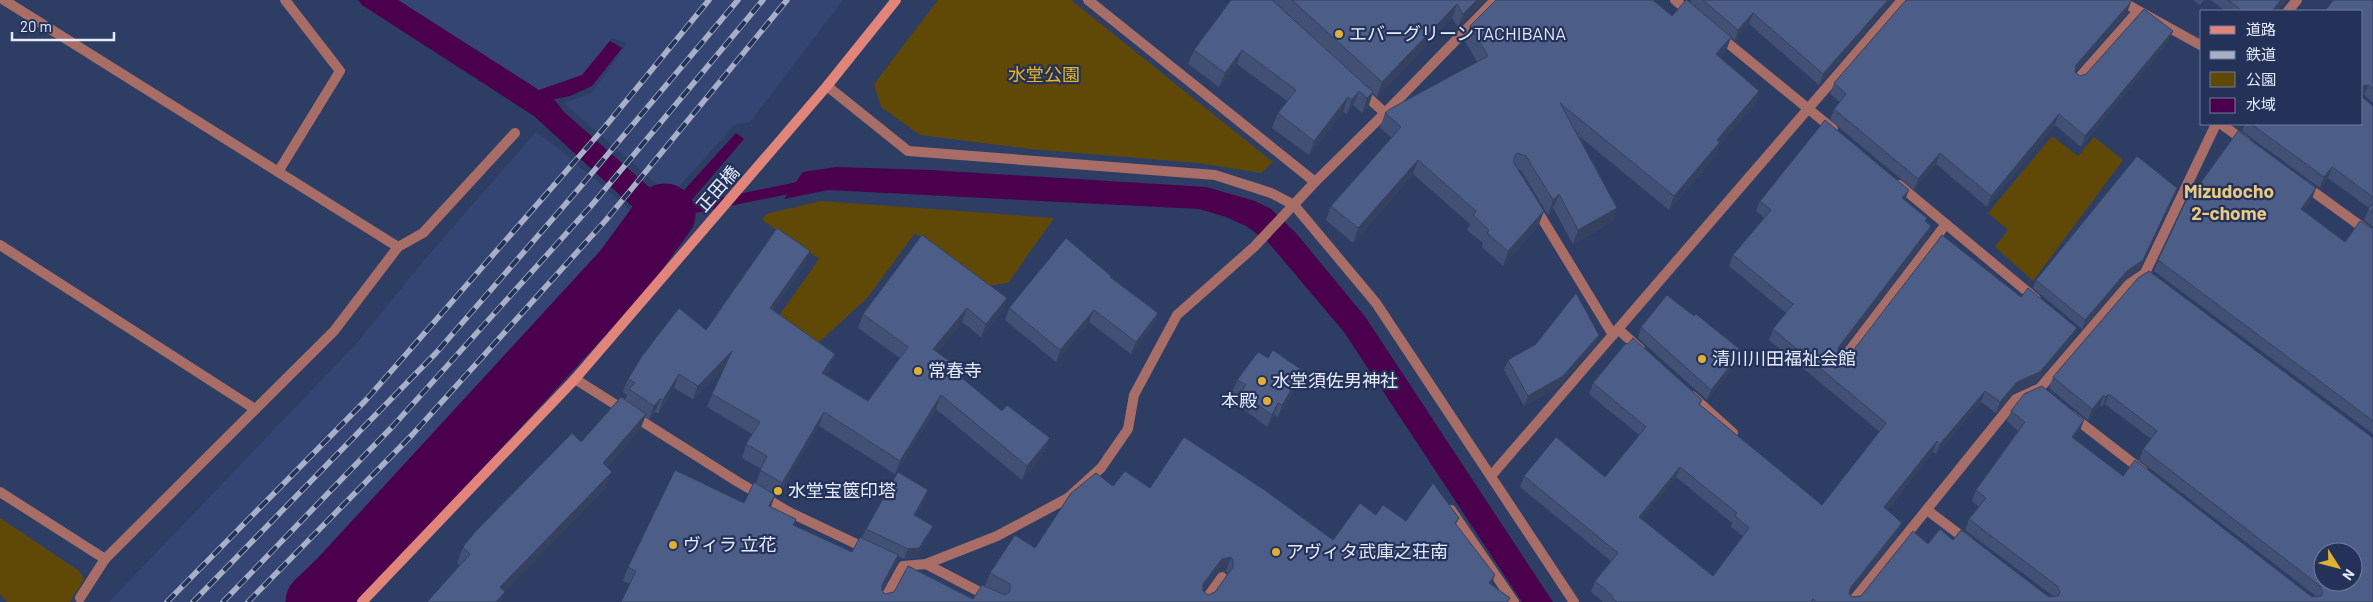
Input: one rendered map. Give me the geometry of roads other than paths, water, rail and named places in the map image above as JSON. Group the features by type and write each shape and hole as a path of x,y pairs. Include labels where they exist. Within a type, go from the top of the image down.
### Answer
{"street":[{"path":"4,0 398,247"},
{"path":"278,172 340,71 285,0"},
{"name":"正田橋","path":"362,602 575,379 758,168 896,0"},
{"path":"1088,0 1315,182"},
{"path":"883,602 898,564 926,564 997,536 1068,498 1101,468 1128,429 1134,396 1177,315 1254,247 1315,182 1385,113 1494,0"},
{"path":"1675,0 1697,18"},
{"path":"1491,476 1902,0"},
{"path":"2119,0 2200,45"},
{"path":"2289,10 2297,0"},
{"path":"2077,80 2138,11"},
{"path":"1712,30 1838,134"},
{"path":"1350,81 1385,113"},
{"path":"827,86 908,151 1214,176 1271,193 1294,205 1376,303 1574,602"},
{"path":"1852,602 2016,399 2042,391 2078,335 2129,284 2149,276 2216,125"},
{"path":"2222,125 2253,147"},
{"path":"80,598 105,559 334,331 398,247 423,233 515,133"},
{"path":"2293,177 2373,235"},
{"path":"1892,179 2044,306"},
{"path":"1530,199 1615,332 1646,354"},
{"path":"1840,364 1946,224"},
{"path":"0,245 255,409"},
{"path":"575,379 789,512 877,554"},
{"path":"1681,386 1738,437"},
{"path":"2066,411 2150,477"},
{"path":"0,492 105,559"},
{"path":"1447,505 1514,602"},
{"path":"1927,510 1980,550"},
{"path":"926,564 999,602"},
{"path":"1204,602 1222,577"},
{"path":"960,582 960,595"}],"water":[{"path":"358,0 398,0 539,90 582,75 610,41 622,48 592,86 570,96 554,99 564,112 658,195 677,198 736,133 744,139 622,282 612,274 646,232 645,220 634,208 534,116 362,5"},
{"path":"836,167 931,170 1206,187 1255,201 1271,209 1296,233 1366,318 1553,602 1522,602 1344,332 1267,241 1246,226 1226,217 1199,209 828,190 784,199 803,172"}],"waterway":[{"path":"670,213 803,186"},
{"path":"316,602 340,579 624,270 665,214"}],"railway":[{"path":"167,602 366,400 604,128 709,0"},
{"path":"193,602 436,353 576,192 738,0"},
{"path":"223,602 393,426 591,206 763,0"},
{"path":"248,602 412,435 606,220 787,0"}],"place":[{"name":"エバーグリーンTACHIBANA","path":"1339,34"},
{"name":"清川川田福祉会館","path":"1702,359"},
{"name":"常春寺","path":"918,371"},
{"name":"水堂須佐男神社","path":"1262,381"},
{"name":"本殿","path":"1267,401"},
{"name":"水堂宝篋印塔","path":"778,491"},
{"name":"ヴィラ 立花","path":"673,545"},
{"name":"アヴィタ武庫之荘南","path":"1276,552"}],"district":[{"name":"Mizudocho 2-chome","path":"2229,202"}],"park label":[{"name":"水堂公園","path":"1044,75"}]}
